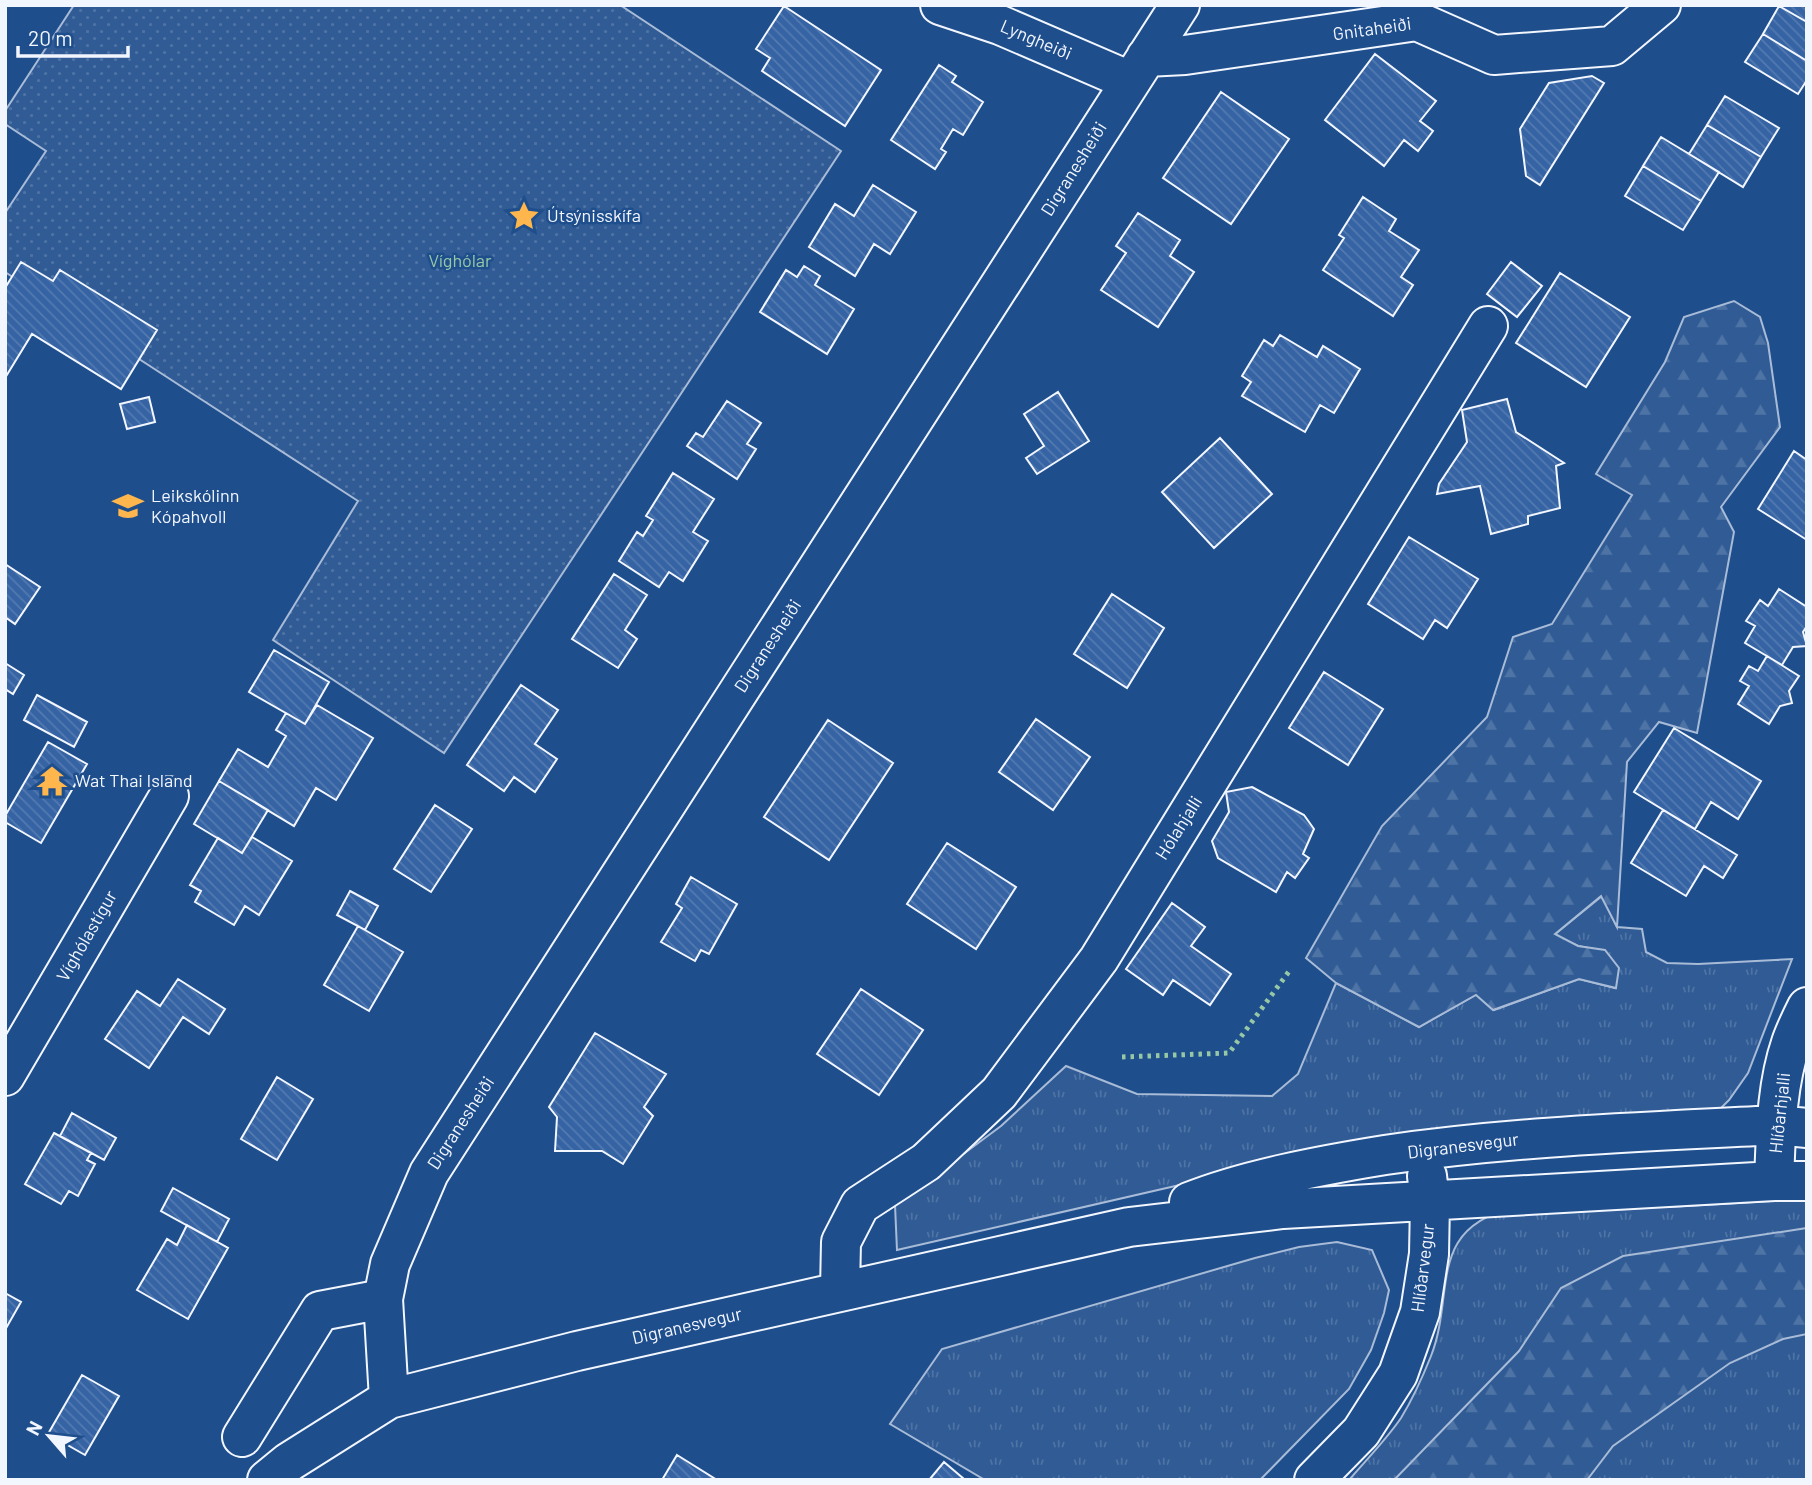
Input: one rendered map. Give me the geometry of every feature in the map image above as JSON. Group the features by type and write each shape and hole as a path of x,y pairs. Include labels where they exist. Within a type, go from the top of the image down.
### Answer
{"street":[{"name":"Lyngheiði","path":"940,5 1138,69"},
{"name":"Digranesheiði","path":"389,1399 383,1299 390,1264 429,1173 1180,5"},
{"name":"Gnitaheiði","path":"1138,69 1185,55 1417,21 1494,55 1612,47 1661,5"},
{"name":"Hólahjalli","path":"840,1290 841,1242 860,1205 926,1162 999,1093 1099,959 1488,326"},
{"name":"Víghólastígur","path":"5,1076 169,796"},
{"name":"Hlíðarhjalli","path":"1791,1181 1791,1127 1782,1077 1788,1053 1807,1007"},
{"name":"Digranesvegur","path":"1129,1227 1200,1198 1280,1175 1340,1162 1529,1138 1791,1127"},
{"name":"Hlíðarvegur","path":"1314,1480 1361,1432 1398,1374 1420,1312 1429,1254 1430,1202 1424,1150"},
{"name":"Digranesvegur","path":"267,1480 289,1462 389,1399 576,1351 1129,1227 1283,1209 1791,1181"},
{"path":"242,1437 320,1311 383,1299"}],"green space":[{"name":"Víghólar","path":"74,5 620,5 841,151 444,753 273,640 358,501 5,272 5,213 46,151 5,124 5,111"},
{"path":"1734,301 1760,317 1768,343 1780,427 1721,507 1734,532 1697,733 1659,722 1627,762 1617,927 1601,896 1555,934 1578,946 1605,950 1619,968 1616,988 1579,979 1493,1010 1476,995 1419,1027 1336,983 1306,958 1382,826 1487,717 1513,637 1552,624 1632,495 1596,474 1665,362 1684,317"},
{"path":"1602,896 1617,927 1642,929 1646,952 1667,963 1792,959 1748,1073 1721,1108 1709,1114 1197,1181 897,1250 895,1205 1001,1126 1066,1066 1137,1094 1272,1096 1298,1074 1336,983 1419,1027 1477,994 1494,1010 1579,979 1615,988 1605,951 1578,946 1554,935"},
{"path":"1807,1199 1807,1480 1349,1480 1389,1434 1409,1404 1431,1356 1455,1247 1467,1231 1487,1217 1515,1207 1668,1207"},
{"path":"1807,1228 1807,1334 1783,1339 1730,1363 1613,1446 1587,1480 1394,1480 1519,1351 1561,1288 1623,1256"},
{"path":"1337,1242 1372,1250 1389,1290 1384,1313 1371,1350 1349,1389 1260,1480 985,1480 890,1424 942,1349 1255,1258 1299,1247"}],"building":[{"path":"1807,5 1807,22 1779,6"},
{"path":"784,6 881,70 845,126 762,71 770,58 756,49"},
{"path":"1779,6 1807,22 1807,61 1763,34"},
{"path":"1763,34 1807,61 1807,80 1798,94 1745,62"},
{"path":"1375,54 1436,101 1420,121 1433,131 1418,151 1404,140 1384,166 1325,120"},
{"path":"939,65 956,76 952,82 983,102 963,135 953,129 941,149 946,152 935,169 891,140"},
{"path":"1592,76 1604,83 1540,185 1526,176 1520,129 1549,83"},
{"path":"1221,92 1289,139 1231,224 1163,178"},
{"path":"1725,96 1779,128 1761,157 1707,125"},
{"path":"1707,125 1761,157 1743,187 1689,154"},
{"path":"1661,137 1719,172 1701,201 1643,166"},
{"path":"1643,166 1701,201 1683,230 1625,196"},
{"path":"873,185 916,212 890,254 874,244 855,276 809,247 835,204 854,216"},
{"path":"1363,197 1396,219 1389,231 1419,250 1401,277 1413,285 1393,316 1323,270 1344,238 1339,235"},
{"path":"1138,213 1180,240 1170,256 1194,272 1158,327 1101,290 1126,253 1116,246"},
{"path":"21,262 53,281 60,270 157,330 121,389 32,334 5,378 5,288"},
{"path":"1511,262 1542,286 1517,317 1487,294"},
{"path":"804,266 820,276 815,285 854,309 827,354 760,312 786,270 797,277"},
{"path":"1560,273 1630,317 1586,387 1516,343"},
{"path":"1280,335 1317,357 1323,346 1360,369 1334,413 1320,405 1305,432 1242,396 1251,382 1242,376 1264,340 1273,346"},
{"path":"1058,392 1089,441 1037,474 1026,458 1044,446 1024,414"},
{"path":"149,397 155,422 127,429 120,404"},
{"path":"1507,399 1516,432 1564,463 1556,466 1560,508 1528,516 1528,524 1491,534 1480,486 1437,494 1439,484 1467,442 1462,410"},
{"path":"727,401 761,423 747,444 756,449 737,479 687,446 696,433 703,437"},
{"path":"1220,438 1272,494 1214,548 1162,492"},
{"path":"1794,451 1807,460 1807,540 1758,509"},
{"path":"673,473 714,499 693,532 708,541 683,581 669,572 659,587 619,561 637,532 643,536 653,520 646,516"},
{"path":"1409,537 1478,579 1447,628 1435,620 1423,639 1368,604"},
{"path":"5,564 40,587 15,624 5,617"},
{"path":"614,574 647,595 625,630 637,639 618,668 572,639"},
{"path":"1779,589 1807,607 1807,626 1803,632 1807,646 1793,647 1782,665 1745,643 1755,626 1746,621 1760,600 1768,606"},
{"path":"1112,594 1164,628 1127,688 1074,654"},
{"path":"274,650 329,682 305,724 249,692"},
{"path":"1767,656 1799,676 1789,691 1792,703 1780,706 1769,724 1738,704 1749,686 1740,681 1749,666 1758,671"},
{"path":"5,663 24,675 13,694 5,689"},
{"path":"1324,672 1383,709 1348,765 1289,728"},
{"path":"521,685 558,710 535,744 557,759 535,792 514,777 504,791 467,765"},
{"path":"37,695 87,722 74,747 24,720"},
{"path":"317,705 373,738 336,800 316,788 294,826 219,781 238,749 268,767 286,736 276,730 286,713 305,724"},
{"path":"1036,719 1090,757 1053,810 999,772"},
{"path":"828,720 893,763 829,860 764,817"},
{"path":"1674,728 1761,781 1738,819 1711,802 1695,829 1634,792"},
{"path":"48,742 87,764 41,843 5,822 5,816"},
{"path":"219,781 268,810 242,853 194,824"},
{"path":"1252,787 1304,815 1314,829 1303,854 1309,858 1295,878 1287,872 1276,892 1218,858 1212,841 1229,812 1226,792"},
{"path":"435,805 472,829 431,892 394,869"},
{"path":"1663,810 1737,855 1723,878 1704,866 1686,896 1631,863"},
{"path":"252,837 292,861 259,915 245,906 234,925 195,902 201,891 190,885 218,838 242,853"},
{"path":"947,843 1016,887 976,949 907,904"},
{"path":"691,877 737,904 709,954 701,950 695,961 661,942 682,908 676,904"},
{"path":"350,891 378,906 365,930 337,915"},
{"path":"1172,903 1205,927 1191,946 1231,974 1210,1005 1173,980 1163,995 1126,969"},
{"path":"358,926 403,952 369,1011 324,985"},
{"path":"178,979 225,1009 209,1034 183,1017 149,1068 105,1039 137,991 160,1006"},
{"path":"861,989 923,1030 879,1095 817,1054"},
{"path":"595,1033 666,1074 644,1107 653,1116 623,1164 602,1151 555,1151 557,1117 549,1107"},
{"path":"277,1077 313,1099 277,1160 241,1139"},
{"path":"72,1113 116,1138 104,1160 60,1136"},
{"path":"54,1133 91,1153 87,1160 95,1164 78,1196 69,1191 61,1204 25,1184"},
{"path":"173,1188 229,1219 217,1242 161,1211"},
{"path":"187,1225 228,1248 188,1319 137,1290 167,1239 177,1245"},
{"path":"5,1293 21,1302 5,1330"},
{"path":"82,1375 119,1396 85,1455 48,1434"},
{"path":"677,1455 717,1480 662,1480"},
{"path":"944,1462 964,1479 964,1480 929,1480"}],"hedge":[{"path":"1122,1057 1229,1053 1290,970"}],"place":[{"name":"Útsýnisskífa","path":"524,216"},
{"name":"Leikskólinn Kópahvoll","path":"128,506"},
{"name":"Wat Thai Island","path":"52,781"}]}
